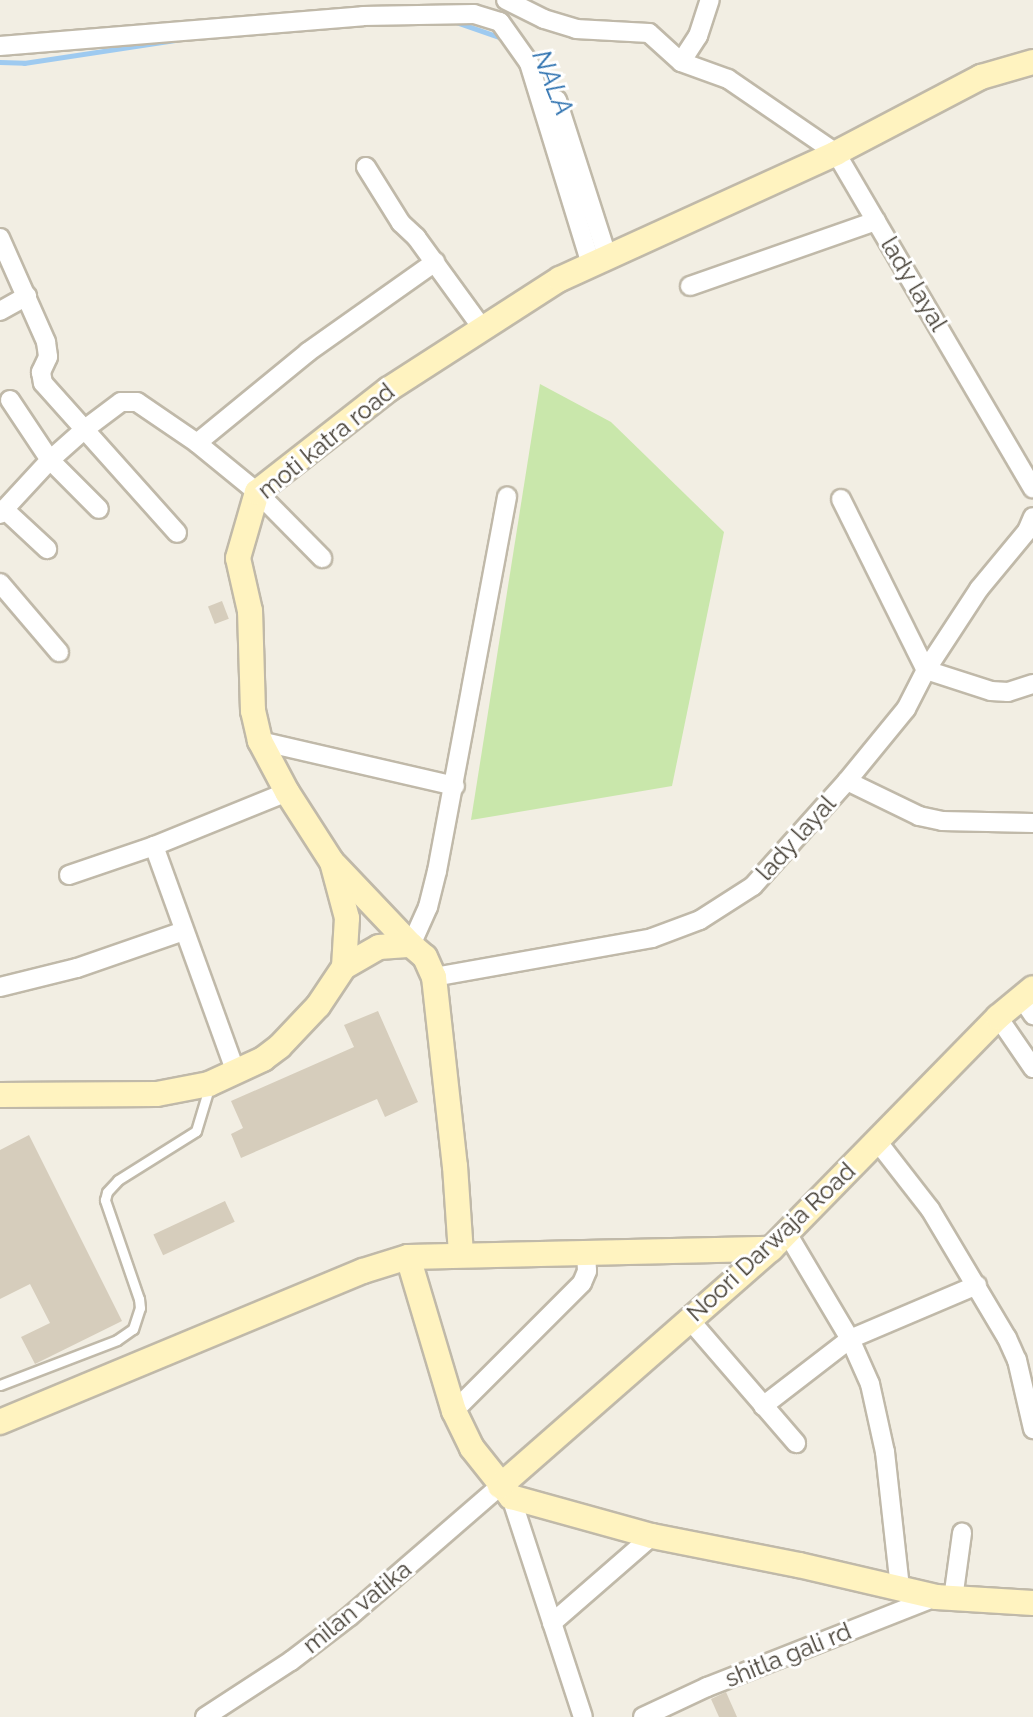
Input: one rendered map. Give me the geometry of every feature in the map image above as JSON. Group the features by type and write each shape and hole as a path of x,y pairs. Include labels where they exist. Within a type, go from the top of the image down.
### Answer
{"street":[{"path":"681,62 698,36 710,0"},
{"path":"500,22 509,2 576,29 642,30 660,41 681,62 728,79 836,153"},
{"path":"0,46 377,15 474,14 500,22 529,63 599,260"},
{"name":"moti katra road","path":"344,967 347,918 332,862 287,792 260,741 250,685 250,611 238,567 243,531 257,492 389,389 482,328 599,260 836,153 981,77 1033,62"},
{"path":"557,100 599,260"},
{"name":"lady layal","path":"836,153 1033,489"},
{"path":"366,167 401,223 435,262 482,328"},
{"path":"691,286 876,220"},
{"path":"0,238 27,296 48,351 41,372 43,383 177,533"},
{"path":"197,443 308,352 435,262"},
{"path":"0,311 27,296"},
{"path":"10,400 50,460 99,509"},
{"path":"47,549 2,511 50,460 85,429 121,402 137,402 197,443 257,492 322,558"},
{"path":"411,945 428,907 455,786 507,496"},
{"path":"841,499 926,670 991,691 1007,692 1033,684"},
{"name":"lady layal","path":"434,977 652,938 700,920 753,886 847,781 906,709 926,670 990,573 1031,530"},
{"path":"0,583 58,652"},
{"path":"260,741 455,786"},
{"path":"847,781 919,817 942,821 1033,824"},
{"path":"69,875 154,846 287,792"},
{"path":"154,846 236,1073"},
{"path":"332,862 425,957 434,977 455,1166 461,1255"},
{"path":"0,987 77,968 184,931"},
{"path":"0,1095 157,1094 209,1084 236,1073 280,1046 318,1006 344,967 379,947 411,945"},
{"name":"Noori Darwaja Road","path":"505,1491 689,1319 779,1241 998,1017 1029,1000"},
{"path":"998,1017 1033,1068"},
{"path":"877,1141 930,1209 977,1284 1017,1360 1033,1429"},
{"path":"0,1422 363,1271 408,1257 779,1241 850,1339 870,1384 886,1452 900,1587"},
{"path":"454,1411 582,1283 587,1271 586,1251"},
{"path":"408,1257 454,1411 472,1448 505,1491 583,1717"},
{"path":"763,1406 850,1339 977,1284"},
{"path":"689,1319 796,1443"},
{"path":"505,1491 652,1536 945,1598 1030,1602"},
{"name":"milan vatika","path":"205,1717 291,1661 505,1491"},
{"path":"945,1598 962,1532"},
{"path":"552,1622 652,1536"},
{"name":"shitla gali rd","path":"643,1717 707,1687 945,1598"}],"lane":[{"path":"0,1385 117,1340 133,1329 140,1308 139,1299 105,1200 107,1192 118,1180 195,1131 209,1084"}],"green space":[{"path":"540,384 611,422 724,532 672,786 471,820"}],"building":[{"path":"222,601 229,619 215,624 208,606"},
{"path":"378,1011 418,1102 385,1117 377,1099 241,1158 231,1134 243,1128 231,1101 354,1047 344,1025"},
{"path":"29,1135 122,1321 35,1364 21,1337 50,1323 30,1284 0,1299 0,1150"},
{"path":"225,1201 235,1222 163,1255 153,1234"},
{"path":"726,1692 737,1717 719,1717 711,1699"}],"waterway":[{"name":"NALA","path":"453,21 505,39"},
{"name":"NALA","path":"0,62 24,63 176,40"}]}
